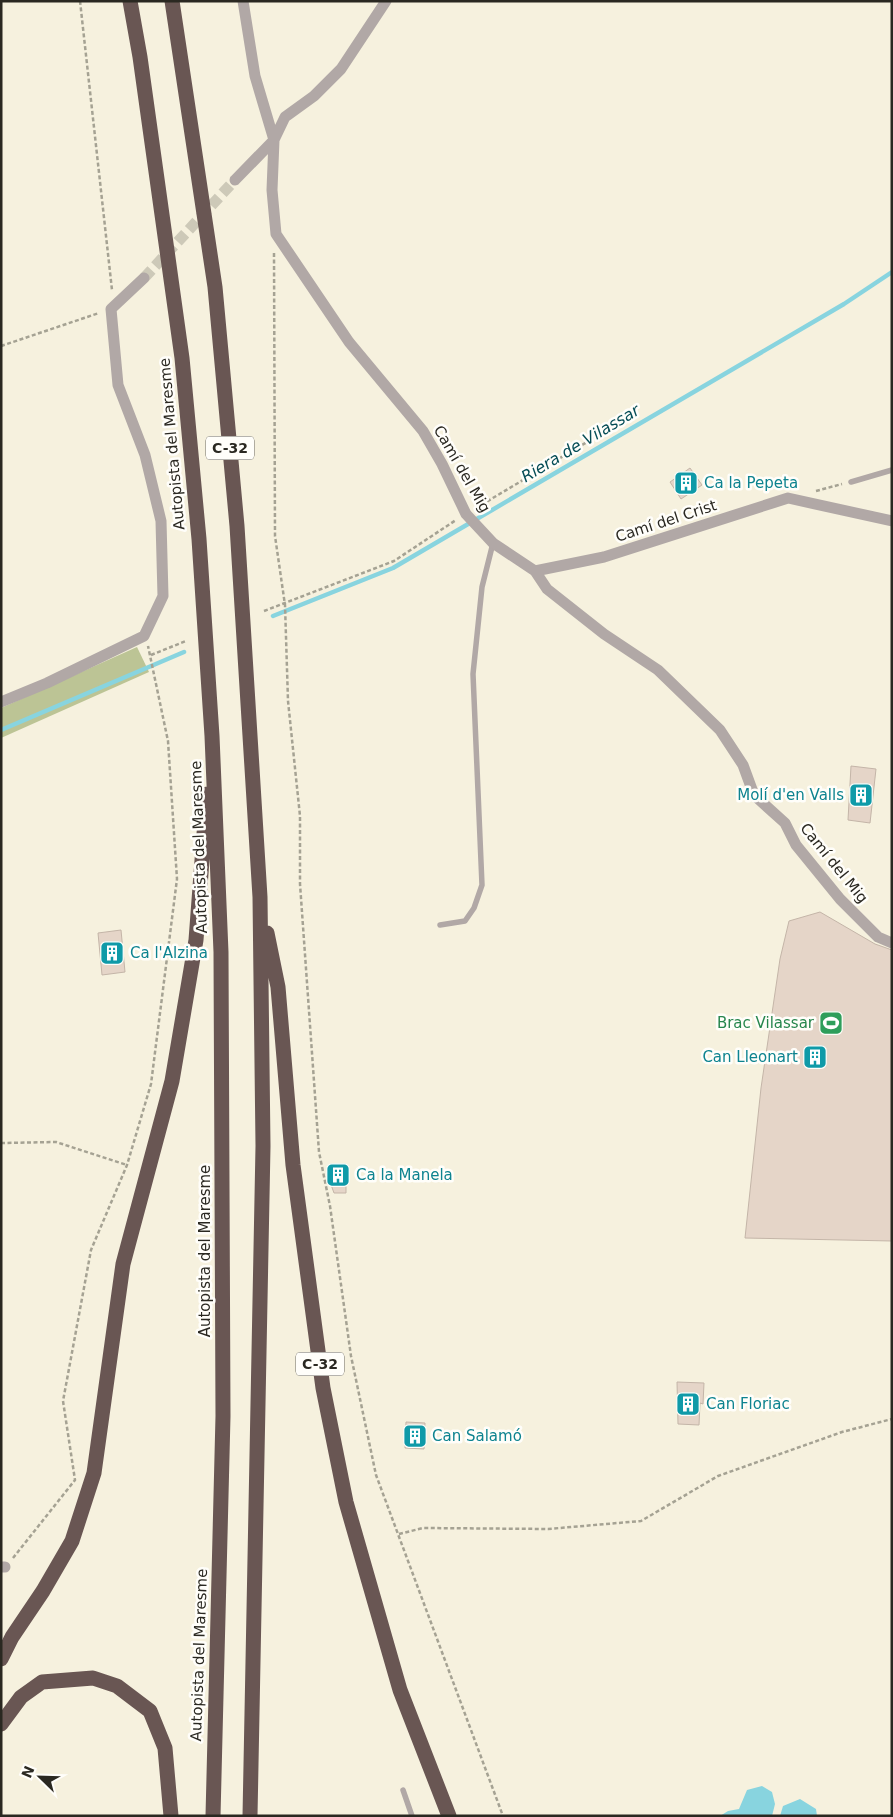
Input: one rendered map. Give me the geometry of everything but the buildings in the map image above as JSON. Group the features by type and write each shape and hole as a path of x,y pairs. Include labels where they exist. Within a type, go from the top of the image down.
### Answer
{"highway":[{"name":"Autopista del Maresme","path":"130,1 140,57 182,358 199,539 212,736 221,952 223,1407 213,1816"},
{"name":"C-32","path":"172,1 215,287 237,526 260,897 263,1146 250,1816"},
{"path":"1,1659 12,1637 43,1591 72,1541 94,1473 123,1264 172,1081 196,940 212,736"},
{"name":"C-32","path":"260,897 278,987 292,1166 323,1388 346,1502 400,1690 449,1816"},
{"path":"1,1724 21,1697 42,1682 93,1678 117,1686 150,1711 165,1748 171,1816"}],"street":[{"name":"Camí del Mig","path":"243,1 255,76 274,140 272,190 276,234 349,342 423,431 466,514 493,543 535,571 547,589 604,634 658,670 720,730 743,765 754,796 785,823 796,844 840,899 878,937 892,943"},
{"path":"234,180 274,140 285,117 314,96 341,69 386,1"},
{"path":"1,702 48,683 144,636 163,596 161,521 145,455 118,385 110,309 144,278"},
{"name":"Camí del Crist","path":"535,571 604,557 788,498 892,520"}],"lane":[{"path":"851,482 892,470"},
{"path":"440,925 466,921 474,908 482,885 473,674 482,588 493,543"},
{"path":"403,1790 412,1816"}],"path":[{"path":"1,346 110,309 112,292 80,1"},
{"path":"276,234 272,266 275,536 284,605 288,701 300,816 300,884 318,1152 330,1206 351,1356 376,1475 504,1816"},
{"path":"264,611 284,605 394,561 466,514 614,426"},
{"path":"815,491 851,482"},
{"path":"3,1567 75,1480 63,1401 91,1250 127,1165 151,1084 178,879 168,741 151,655 186,641"},
{"path":"1,1143 56,1142 127,1165"},
{"path":"399,1534 423,1528 548,1529 641,1521 718,1476 842,1432 892,1419"}],"green space":[{"path":"137,647 149,672 1,738 1,708"}],"water":[{"path":"762,1786 772,1792 775,1804 772,1816 720,1816 728,1811 739,1809 747,1790"},
{"path":"800,1799 816,1809 817,1816 780,1816 783,1806"}],"waterway":[{"name":"Riera de Vilassar","path":"273,616 393,568 844,304 892,272"},
{"path":"1,730 184,652"}],"tunnel":[{"path":"144,278 235,180"}],"place":[{"name":"Ca la Pepeta","path":"686,483"},
{"name":"Molí d'en Valls","path":"861,795"},
{"name":"Ca l'Alzina","path":"112,953"},
{"name":"Brac Vilassar","path":"831,1023"},
{"name":"Can Lleonart","path":"815,1057"},
{"name":"Ca la Manela","path":"338,1175"},
{"name":"Can Floriac","path":"688,1404"},
{"name":"Can Salamó","path":"415,1436"}]}
